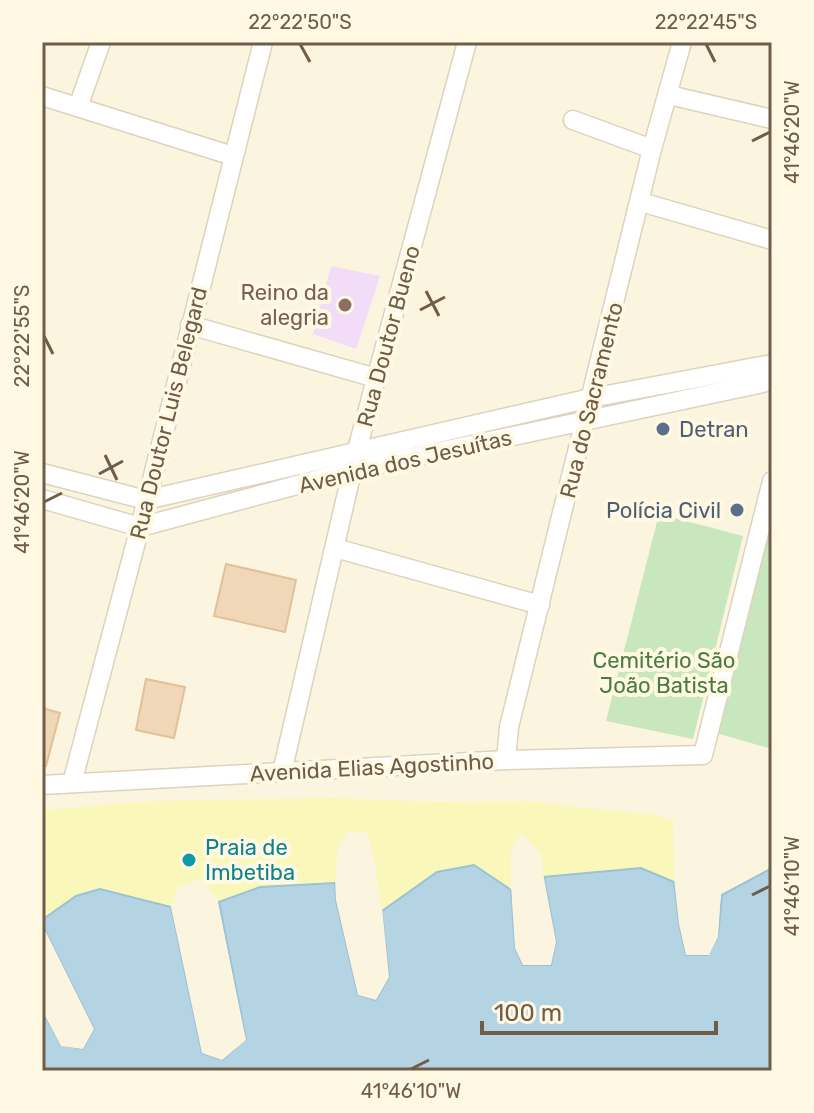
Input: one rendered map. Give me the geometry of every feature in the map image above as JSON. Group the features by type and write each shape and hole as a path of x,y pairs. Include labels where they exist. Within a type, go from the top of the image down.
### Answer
{"street":[{"path":"78,107 101,42"},
{"name":"Rua Doutor Luis Belegard","path":"72,783 263,42"},
{"name":"Rua Doutor Bueno","path":"282,772 357,450 467,42"},
{"name":"Rua do Sacramento","path":"506,760 509,727 652,149 682,42"},
{"path":"669,95 772,119"},
{"path":"42,96 233,156"},
{"path":"573,120 652,149"},
{"path":"641,202 772,240"},
{"path":"190,325 376,378"},
{"name":"Avenida dos Jesuítas","path":"42,473 146,500 591,398 772,364"},
{"name":"Avenida dos Jesuítas","path":"140,527 353,470 772,381"},
{"name":"Avenida Elias Agostinho","path":"42,785 506,760 703,755 772,481"},
{"path":"42,499 140,527"},
{"path":"335,548 540,605"}],"shaded area":[{"name":"Reino da alegria","path":"331,266 380,276 356,349 313,334"}],"green space":[{"name":"Cemitério São João Batista","path":"659,514 743,536 693,739 606,721"},
{"path":"763,535 772,538 772,749 716,733"}],"sand":[{"name":"Praia de Imbetiba","path":"334,798 436,802 527,801 654,815 673,821 674,882 641,868 544,877 541,853 521,833 511,850 511,890 473,865 437,872 382,911 366,832 349,831 338,847 335,883 260,887 219,902 201,879 177,888 171,907 100,889 42,920 42,810 149,801"}],"water":[{"path":"474,865 511,890 515,948 523,965 551,965 556,942 544,877 641,868 674,882 686,955 708,955 718,937 722,895 772,868 772,1071 42,1071 42,1010 61,1045 83,1049 94,1029 42,924 42,920 76,896 100,889 171,907 202,1053 222,1060 246,1039 219,902 260,887 335,883 336,900 358,995 376,1000 389,977 382,911 437,872"}],"pier":[{"path":"543,873 556,942 551,965 523,965 515,948 511,885 515,889 518,947 526,961 548,961 552,942 540,878"},
{"path":"674,878 678,882 689,951 706,951 714,936 721,891 718,937 709,955 686,955"},
{"path":"335,879 339,882 361,992 374,995 385,976 378,911 382,907 389,977 376,1000 358,995 336,900"},
{"path":"217,899 246,1040 222,1060 202,1053 171,907 172,904 205,1050 221,1055 242,1038 224,952"},
{"path":"42,924 94,1029 83,1049 61,1046 42,1010 42,1006 64,1042 81,1045 90,1029 42,933"}],"building":[{"path":"226,564 296,580 285,632 214,616"},
{"path":"146,679 185,687 174,738 136,730"},
{"path":"42,708 60,713 46,766 42,765"}],"place":[{"name":"Reino da alegria","path":"345,305"},
{"name":"Detran","path":"663,429"},
{"name":"Polícia Civil","path":"737,510"},
{"name":"Praia de Imbetiba","path":"189,860"}]}
